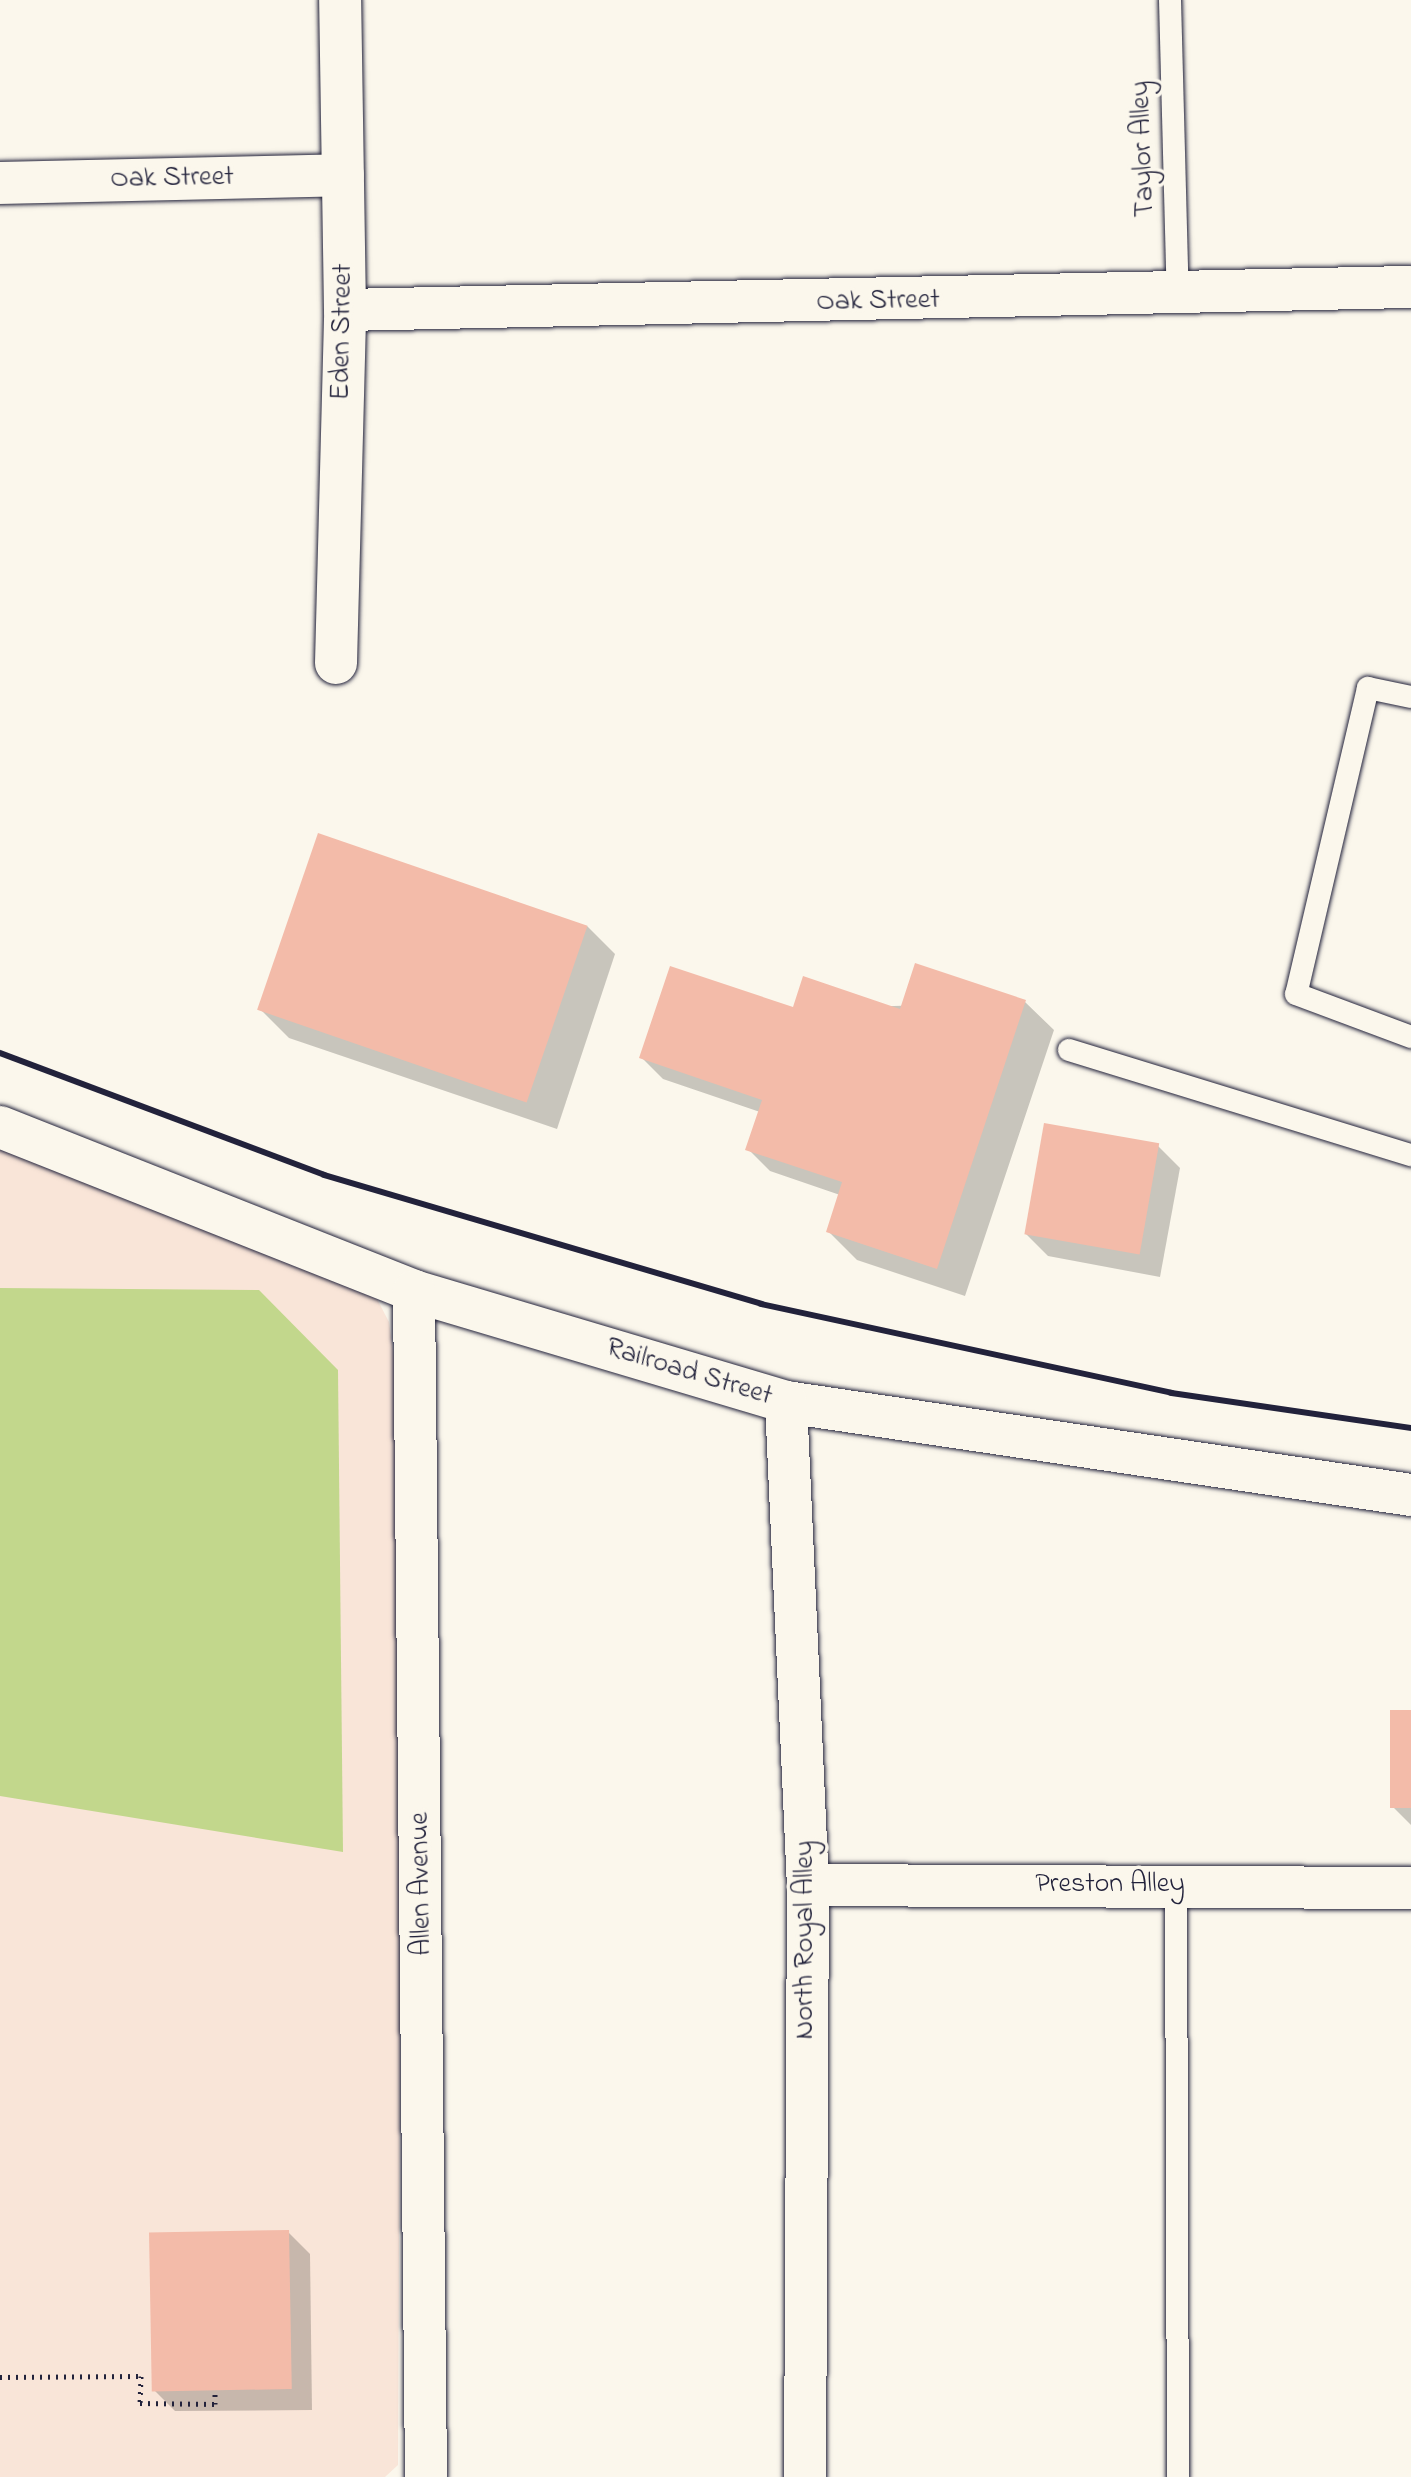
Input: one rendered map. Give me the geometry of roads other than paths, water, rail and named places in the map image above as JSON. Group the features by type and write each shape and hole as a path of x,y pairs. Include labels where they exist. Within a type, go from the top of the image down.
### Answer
{"street":[{"name":"Eden Street","path":"336,663 345,310 340,0"},
{"name":"Oak Street","path":"0,183 343,175"},
{"name":"Oak Street","path":"345,310 1178,297 1411,287"},
{"name":"Railroad Street","path":"0,1127 414,1291 786,1402 1411,1495"},
{"name":"Allen Avenue","path":"414,1291 426,2477"},
{"name":"North Royal Alley","path":"786,1402 808,1885 805,2477"},
{"name":"Preston Alley","path":"808,1885 1176,1884 1411,1888"}],"lane":[{"name":"Taylor Alley","path":"1170,0 1178,297"},
{"path":"1411,697 1368,688 1296,994 1411,1037"},
{"path":"1069,1050 1411,1155"},
{"path":"1176,1884 1178,2477"}],"railway":[{"path":"0,1053 324,1175 761,1304 1171,1393 1411,1428"}]}
